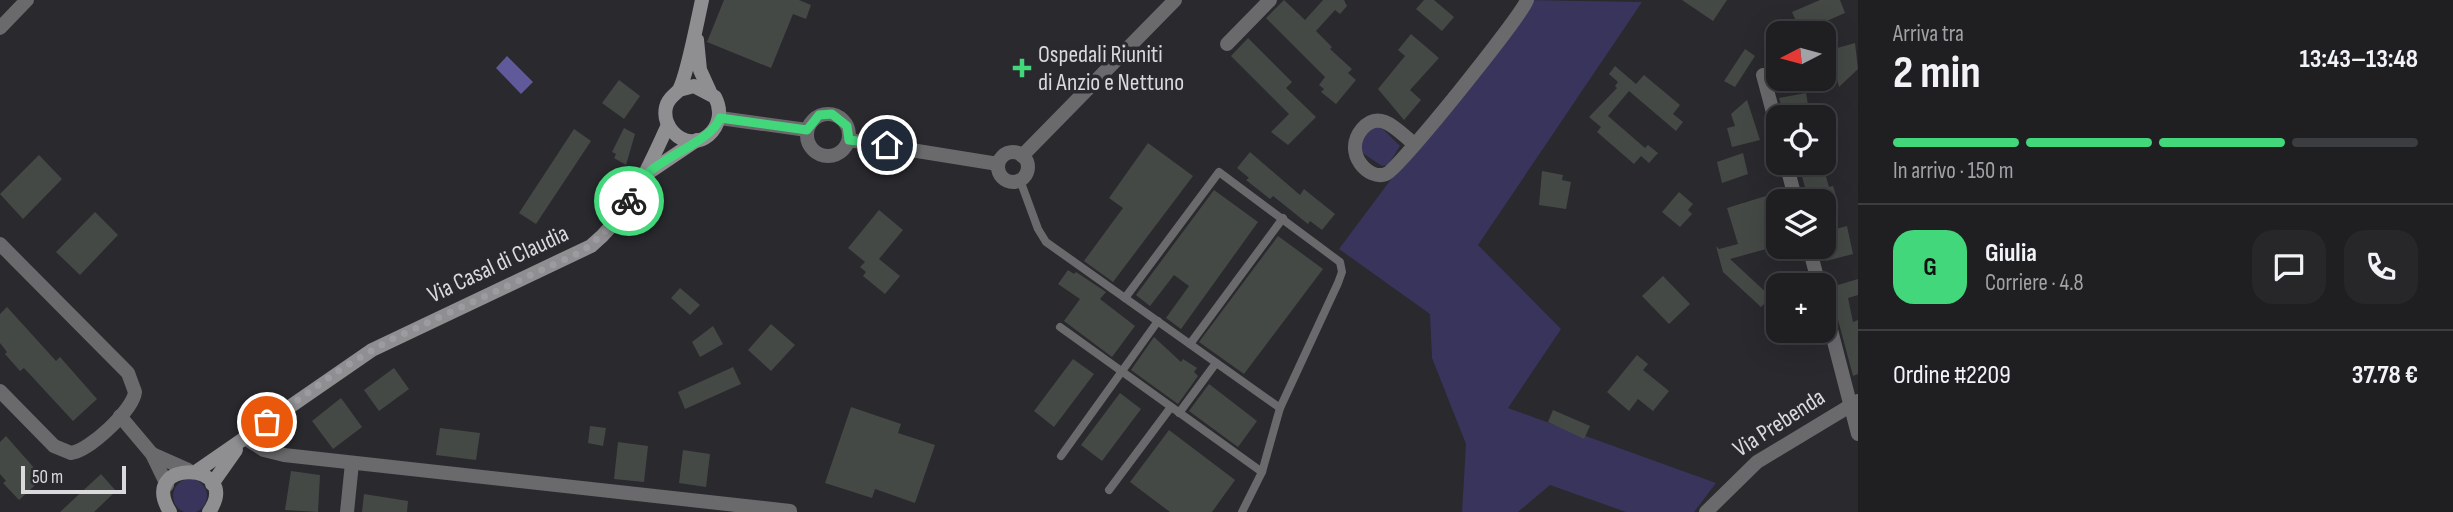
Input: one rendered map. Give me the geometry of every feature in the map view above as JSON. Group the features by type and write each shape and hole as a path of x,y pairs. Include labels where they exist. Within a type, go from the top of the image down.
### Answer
{"street":[{"path":"0,28 27,0"},
{"name":"Via Casal di Claudia","path":"166,487 175,475 192,471 245,438 288,405 380,345 583,251 610,228 644,176 668,125 668,102 679,90 702,0"},
{"path":"1022,156 1175,0"},
{"path":"1227,44 1270,0"},
{"path":"1414,144 1517,20 1527,0"},
{"name":"Via Casal di Claudia","path":"644,176 669,156 712,133 720,118 718,104 699,64 696,28"},
{"path":"1763,75 1771,105"},
{"path":"679,90 694,86 710,92"},
{"path":"832,114 847,126 849,140 842,151 823,156 808,144 807,130 819,115 832,114"},
{"path":"720,118 807,130"},
{"path":"668,125 680,137 697,140"},
{"path":"849,140 998,164"},
{"path":"998,164 1008,153 1022,156"},
{"path":"998,164 1002,178 1011,182 1020,180 1027,168 1022,156"},
{"path":"0,244 132,377 135,398 120,416 83,450 66,452 54,446 0,391"},
{"path":"1836,343 1854,402 1858,434"},
{"name":"Via Prebenda","path":"1706,512 1757,462 1854,402"},
{"path":"120,416 152,454 166,487 170,512"},
{"path":"245,438 264,450 279,455 790,511"},
{"name":"Via Casal di Claudia","path":"212,484 245,438"},
{"path":"152,454 192,471 212,484 214,508"},
{"path":"347,512 352,463"},
{"path":"155,512 166,487"}],"lane":[{"path":"1125,299 1219,172 1336,258 1342,272 1280,408 1262,472 1242,512"},
{"path":"1020,180 1040,234 1046,242 1280,408"},
{"path":"1190,344 1283,218"},
{"path":"1061,456 1158,321"},
{"path":"1060,327 1262,472"},
{"path":"1179,412 1216,363"},
{"path":"1109,490 1171,407"}],"shaded area":[{"path":"1520,0 1642,2 1478,245 1561,329 1508,408 1716,483 1694,512 1626,512 1550,485 1518,512 1462,512 1466,444 1432,358 1430,314 1339,249 1521,5"},
{"path":"507,56 533,82 521,94 496,68"},
{"path":"1380,126 1400,146 1388,165 1382,166 1361,152 1359,143 1372,127"},
{"path":"190,479 202,484 207,496 202,508 190,513 178,508 173,496 178,484"}],"building":[{"path":"724,0 799,0 811,5 806,19 793,14 771,68 707,42"},
{"path":"1284,0 1305,20 1323,0 1344,0 1347,6 1340,14 1335,10 1316,31 1332,47 1330,49 1352,69 1348,73 1356,80 1336,104 1321,92 1324,89 1319,85 1325,77 1266,18"},
{"path":"1424,0 1434,0 1454,17 1442,31 1416,9"},
{"path":"1682,0 1727,0 1713,21"},
{"path":"1820,0 1840,0 1845,13 1826,21 1796,21 1792,12"},
{"path":"1411,34 1439,58 1410,90 1421,100 1404,120 1378,89 1405,56 1398,50"},
{"path":"1248,38 1292,82 1286,88 1316,117 1288,145 1271,132 1289,114 1231,56"},
{"path":"1855,43 1858,69 1839,87 1836,75 1836,48"},
{"path":"1745,49 1755,56 1735,87 1724,81"},
{"path":"1615,66 1636,84 1644,75 1680,105 1673,114 1683,122 1676,131 1629,91 1608,116 1645,148 1648,145 1658,153 1649,163 1641,156 1634,164 1597,132 1601,127 1589,117 1617,88 1615,86 1618,82 1609,74"},
{"path":"619,80 640,96 624,119 602,103"},
{"path":"1806,93 1808,105 1781,105 1779,98"},
{"path":"1747,100 1760,140 1732,147 1727,128 1735,126 1731,114"},
{"path":"624,128 635,134 626,165 614,158 616,154 612,152"},
{"path":"574,129 591,141 536,224 519,213"},
{"path":"1148,143 1193,176 1113,282 1084,261 1123,208 1109,198"},
{"path":"1250,152 1300,195 1304,189 1335,214 1322,230 1310,221 1308,224 1273,196 1270,199 1246,180 1249,178 1237,168"},
{"path":"1743,153 1748,174 1722,183 1717,162"},
{"path":"39,155 62,179 23,219 0,194"},
{"path":"1542,171 1563,175 1562,180 1571,182 1566,209 1539,205"},
{"path":"1801,175 1826,175 1829,187 1833,186 1834,189 1806,189"},
{"path":"1214,190 1258,222 1181,329 1166,318 1189,286 1174,275 1150,306 1136,295"},
{"path":"1679,192 1693,204 1688,210 1692,214 1680,227 1662,212"},
{"path":"1766,196 1766,249 1730,259 1766,292 1766,302 1761,307 1723,272 1716,246 1719,249 1738,244 1727,208"},
{"path":"879,210 903,230 879,259 900,276 885,294 863,276 866,272 860,267 865,262 848,248"},
{"path":"95,212 118,235 80,275 56,252"},
{"path":"1847,226 1853,254 1836,258 1836,229"},
{"path":"1278,236 1323,269 1244,374 1199,342"},
{"path":"1068,270 1074,274 1076,272 1106,292 1100,299 1135,326 1112,357 1064,321 1080,299 1058,284"},
{"path":"1663,276 1690,304 1669,324 1642,296"},
{"path":"1858,279 1858,295 1848,298 1853,322 1858,320 1858,374 1853,376 1836,312 1836,286"},
{"path":"680,288 700,305 690,315 671,298"},
{"path":"7,307 56,361 60,357 97,399 73,421 24,368 20,371 5,354 7,352 0,343 0,314"},
{"path":"771,324 795,345 771,371 748,350"},
{"path":"713,326 723,344 700,357 692,342"},
{"path":"1154,337 1181,362 1183,359 1197,368 1194,372 1198,376 1178,404 1131,370"},
{"path":"1637,355 1648,364 1643,370 1669,391 1653,411 1638,399 1629,411 1607,392"},
{"path":"1073,359 1094,374 1054,427 1034,411"},
{"path":"733,367 741,384 685,409 678,392"},
{"path":"394,368 409,389 379,411 364,390"},
{"path":"1209,384 1257,421 1238,447 1189,411"},
{"path":"1120,393 1141,409 1102,461 1081,445"},
{"path":"341,398 362,427 333,449 312,421"},
{"path":"851,407 901,424 898,433 935,445 915,503 875,489 872,498 825,483"},
{"path":"1553,410 1590,426 1584,439 1548,422"},
{"path":"590,426 606,428 603,446 588,443"},
{"path":"440,428 480,433 476,460 436,455"},
{"path":"1169,430 1235,480 1212,512 1170,512 1130,482"},
{"path":"6,436 43,478 19,500 3,483 6,481 0,474 0,442"},
{"path":"618,442 648,446 644,482 614,479"},
{"path":"683,450 710,454 706,487 679,483"},
{"path":"291,471 320,475 318,512 285,510"},
{"path":"101,474 116,491 94,512 60,512"},
{"path":"364,494 408,501 407,512 362,512"}],"way so far":[{"path":"267,422 341,369 388,341 443,313 583,251 616,220 629,201"}],"place":[{"name":"Ospedali Riuniti di Anzio e Nettuno","path":"1022,68"}],"route":[{"path":"629,201 644,176 669,156 712,133 720,118 807,130 809,124 819,115 832,114 844,121 849,140 887,145"}]}
